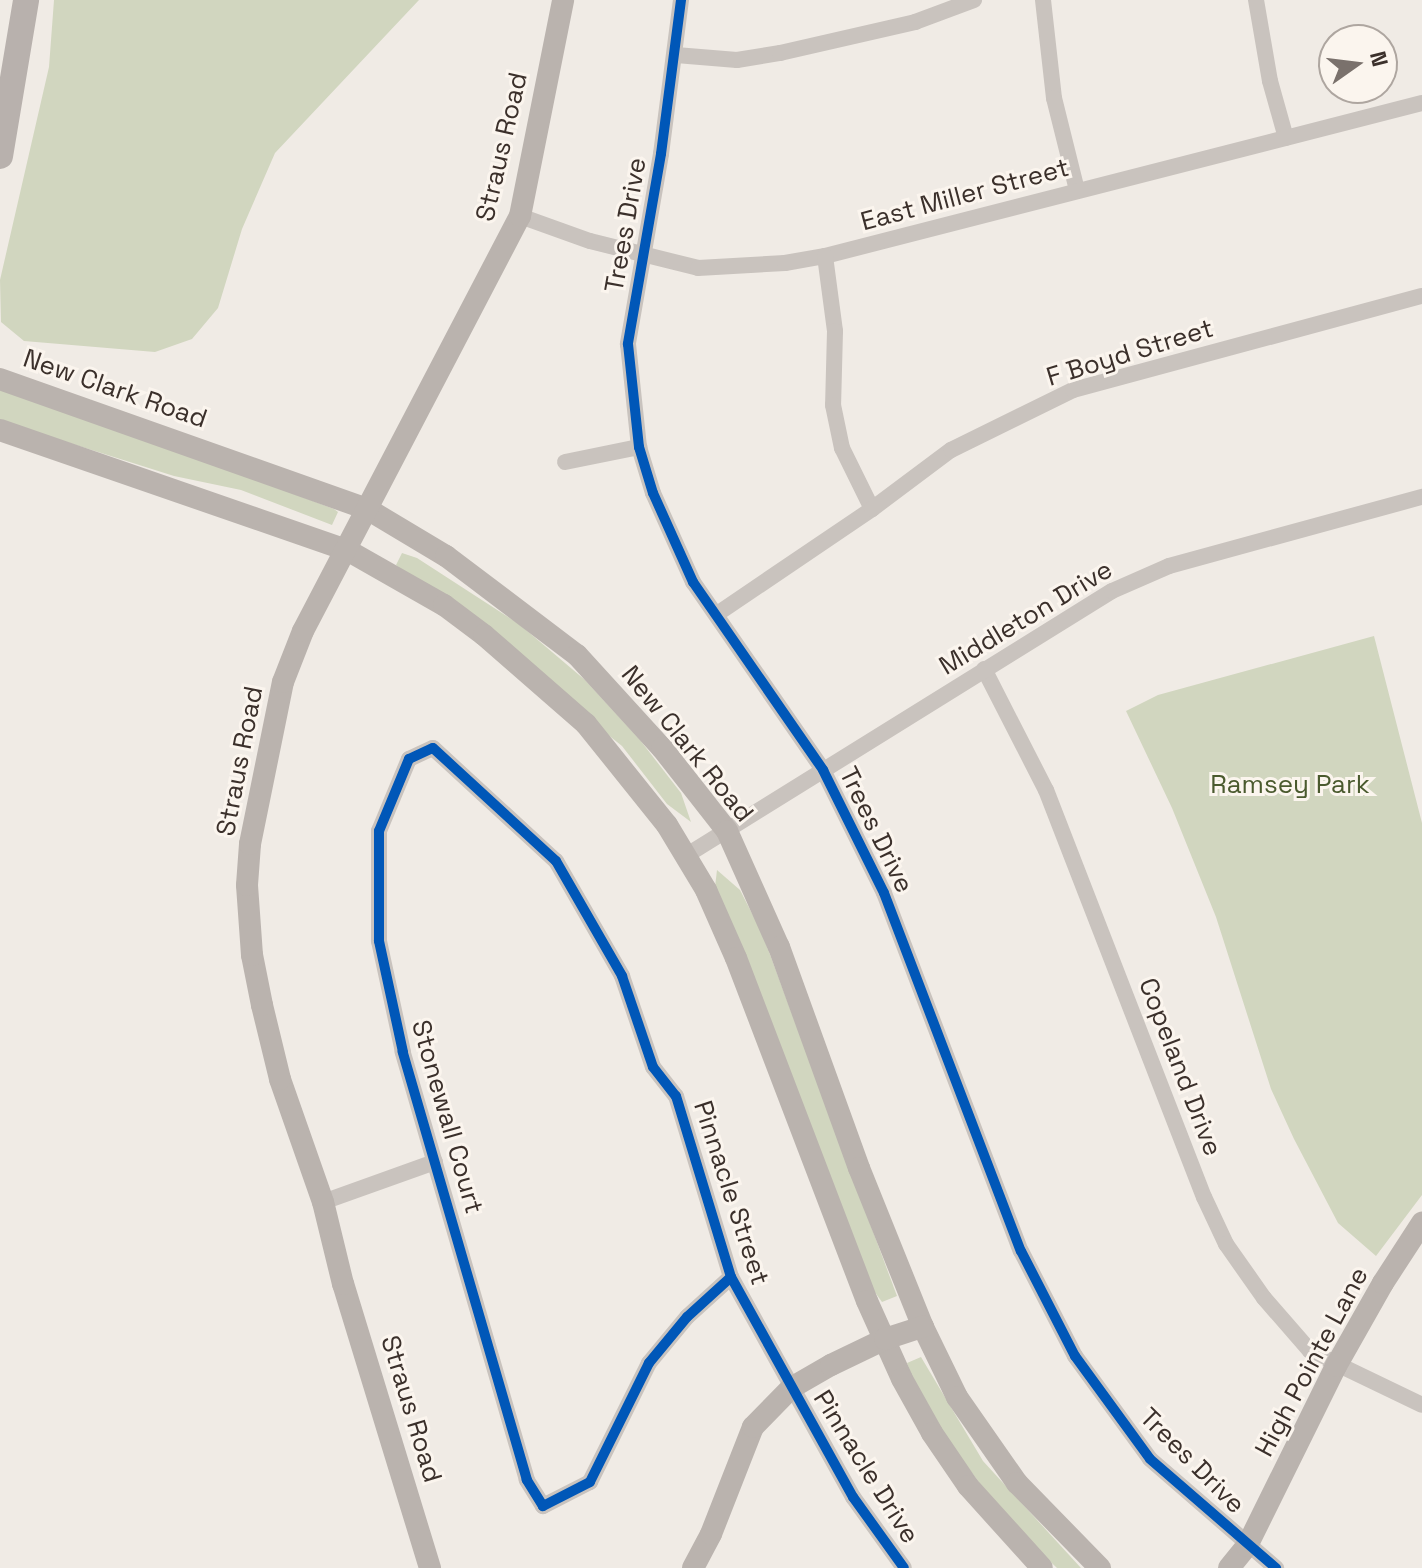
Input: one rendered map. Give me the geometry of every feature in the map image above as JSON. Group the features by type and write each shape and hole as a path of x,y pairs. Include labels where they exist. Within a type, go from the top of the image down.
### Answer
{"main road":[{"path":"0,156 26,0"},
{"name":"Straus Road","path":"430,1568 343,1284 323,1202 280,1079 252,955 247,885 250,844 283,682 303,631 369,510 520,216 563,0"},
{"name":"New Clark Road","path":"0,379 369,510 446,556 577,655 662,748 727,831 779,947 859,1168 923,1327 957,1397 987,1445 1017,1483 1100,1568"},
{"path":"0,430 347,550 444,605 559,698 625,772 687,855 736,958 867,1301 902,1379 932,1433 968,1486 1042,1568"},
{"name":"High Pointe Lane","path":"1229,1568 1247,1546 1336,1366 1383,1283 1422,1223"},
{"path":"693,1568 711,1534 753,1427 791,1388 885,1339 923,1327"}],"street":[{"name":"Trees Drive","path":"681,0 676,55 628,344 639,447 653,493 690,576 823,770 884,893 1021,1251 1075,1356 1150,1459 1276,1568"},
{"path":"676,55 737,60 784,53 915,22 974,0"},
{"path":"1043,0 1054,98 1077,190"},
{"path":"1256,0 1270,81 1286,138"},
{"name":"East Miller Street","path":"520,216 590,241 698,268 785,263 825,256 1422,103"},
{"path":"825,256 835,331 833,405 842,448 872,509"},
{"name":"F Boyd Street","path":"717,614 872,509 951,450 1073,390 1422,296"},
{"path":"565,462 639,447"},
{"name":"Middleton Drive","path":"687,855 1112,591 1169,566 1422,497"},
{"name":"Copeland Drive","path":"984,669 1046,790 1204,1197 1226,1244 1264,1298 1310,1351 1422,1405"},
{"name":"Stonewall Court","path":"433,748 409,759 379,831 379,941 403,1052 527,1480 543,1506 590,1482 649,1363 687,1317 731,1277"},
{"name":"Pinnacle Street","path":"433,748 556,861 622,976 653,1067 676,1096 731,1277 791,1388"},
{"path":"323,1202 435,1162"},
{"name":"Pinnacle Drive","path":"791,1388 853,1497 904,1568"}],"green space":[{"path":"54,0 419,0 275,153 242,229 218,308 192,339 155,352 24,341 1,322 0,280 49,67"},
{"path":"0,383 338,512 332,525 241,490 174,476 0,421"},
{"path":"402,553 417,558 519,624 585,680 640,740 681,793 691,822 667,804 622,746 396,565"},
{"name":"Ramsey Park","path":"1374,636 1422,823 1422,1195 1376,1256 1338,1223 1271,1089 1216,917 1172,808 1126,711 1158,695"},
{"path":"717,870 740,890 762,933 897,1296 882,1302 874,1291 715,887"},
{"path":"921,1357 983,1461 1081,1568 1057,1568 1004,1517 946,1437 911,1374 907,1363"}],"cycle path":[{"path":"681,0 661,154 628,344 639,447 653,493 693,582 823,770 884,893 1021,1251 1075,1356 1150,1459 1276,1568"},
{"path":"731,1277 687,1317 649,1363 590,1482 543,1506 527,1480 403,1052 379,941 379,831 409,759 433,748 556,861 622,976 653,1067 676,1096 731,1277 853,1497 904,1568"}]}
